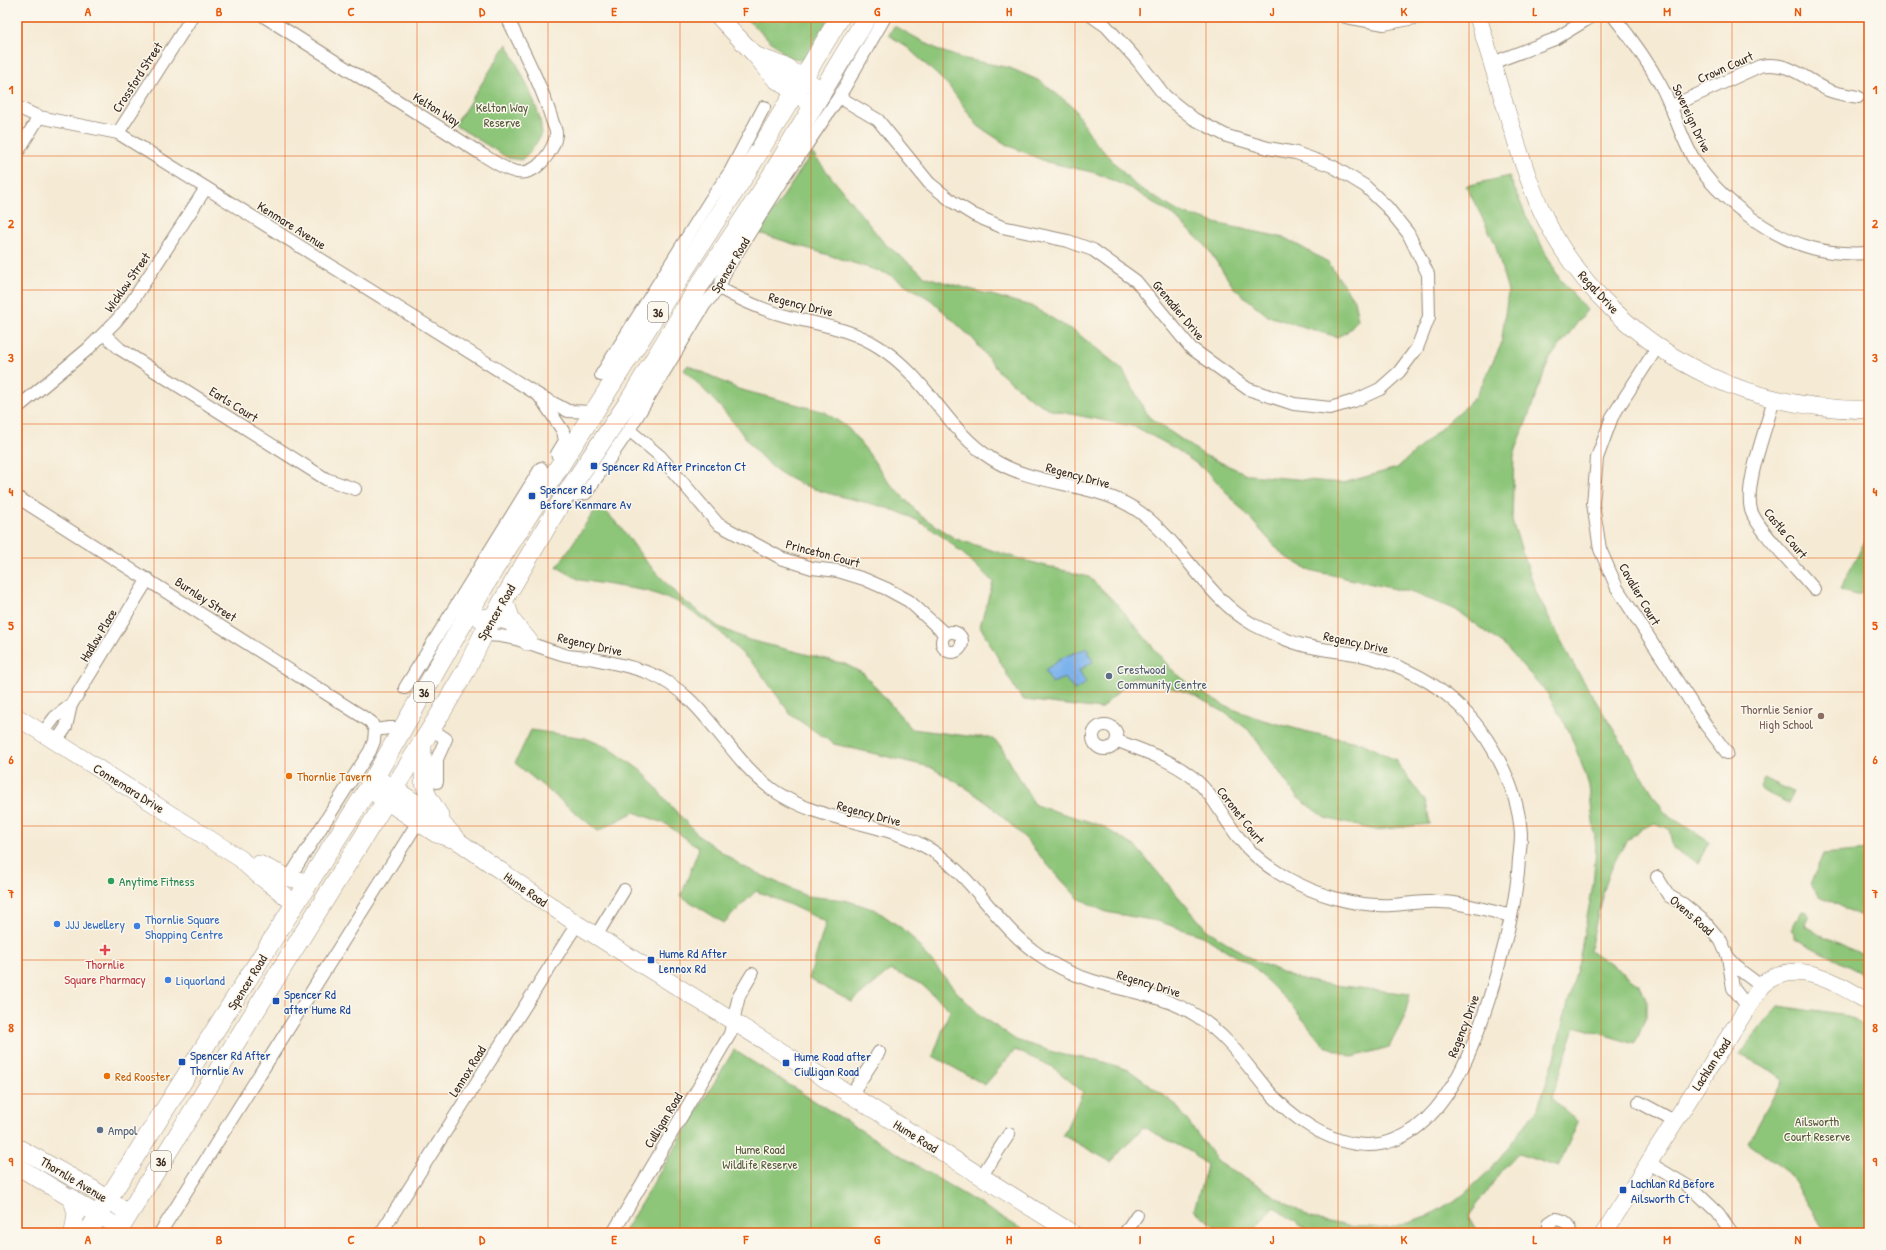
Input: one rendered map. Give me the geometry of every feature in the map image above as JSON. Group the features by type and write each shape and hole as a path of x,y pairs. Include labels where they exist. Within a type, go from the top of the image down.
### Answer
{"main road":[{"name":"Spencer Road","path":"88,1233 371,783 494,569 507,536 546,489 689,261 738,173 798,85 840,17"},
{"name":"Spencer Road","path":"122,1225 299,939 391,795 466,670 483,635 502,619 552,517 564,497 622,427 699,286 825,98 867,17"},
{"path":"507,536 521,543 527,543 594,439 622,427"},
{"path":"402,728 420,712 467,630 472,624 480,619 502,619 528,641"},
{"path":"206,1046 215,1046 223,1043 233,1031 281,952 299,939"}],"street":[{"name":"Crossford Street","path":"118,132 192,17"},
{"name":"Kelton Way","path":"265,17 483,155 512,172 524,173 535,169 542,161 549,152 556,135 546,99 507,17"},
{"path":"719,17 756,56 775,79 798,85 825,98"},
{"name":"Spencer Road","path":"622,427 705,304 718,288 726,270 786,175 825,98 885,17"},
{"name":"Grenadier Drive","path":"825,98 878,120 929,183 953,202 974,215 1002,227 1068,241 1092,250 1136,280 1191,348 1248,389 1294,404 1330,408 1354,401 1380,388 1399,372 1417,348 1429,316 1428,274 1408,233 1387,207 1365,186 1332,166 1296,153 1268,148 1227,136 1194,119 1165,96 1138,61 1106,26 1093,17"},
{"path":"1346,17 1384,24 1420,17"},
{"name":"Regal Drive","path":"1478,17 1528,178 1546,220 1562,248 1580,273 1602,298 1624,320 1658,346 1681,362 1708,376 1735,387 1774,398 1845,410 1869,410"},
{"path":"1492,63 1555,39 1591,17"},
{"name":"Sovereign Drive","path":"1614,17 1637,47 1661,84 1682,138 1695,161 1715,187 1746,213 1779,235 1812,248 1858,254 1869,253"},
{"name":"Crown Court","path":"1670,107 1760,66 1770,64 1781,64 1829,91 1858,97"},
{"name":"Kenmare Avenue","path":"17,107 38,117 118,132 540,396 568,411 594,412"},
{"name":"Spencer Road","path":"601,375 711,199 738,173 764,107"},
{"path":"17,153 38,117"},
{"name":"Wicklow Street","path":"17,408 104,334 130,304 206,188"},
{"name":"Regency Drive","path":"483,635 504,634 518,641 528,641 568,656 594,659 653,674 673,686 692,701 710,720 750,770 772,789 799,805 823,815 874,827 900,835 924,845 943,858 967,882 1016,937 1038,954 1063,969 1087,979 1165,999 1189,1010 1214,1028 1233,1046 1267,1090 1289,1110 1309,1125 1331,1137 1353,1143 1369,1145 1386,1143 1404,1136 1428,1117 1460,1073 1474,1041 1490,995 1511,916 1518,880 1521,833 1512,790 1497,757 1474,721 1449,696 1420,677 1388,662 1295,643 1246,620 1217,596 1162,530 1136,508 1095,492 1018,473 990,459 964,436 944,414 922,384 903,365 885,350 868,340 846,330 789,317 750,305 718,288"},
{"path":"627,332 632,354"},
{"name":"Earls Court","path":"104,334 120,349 326,479 355,489"},
{"name":"Cavalier Court","path":"1658,346 1612,417 1597,458 1592,504 1600,549 1617,588 1705,724 1726,753"},
{"name":"Kenmare Avenue","path":"540,396 563,431 564,441 548,468 546,489"},
{"name":"Castle Court","path":"1774,398 1751,480 1749,496 1751,512 1760,527 1814,589"},
{"name":"Princeton Court","path":"622,427 660,456 718,524 781,558 812,568 838,571 864,578 887,589 909,601 945,634"},
{"name":"Spencer Road","path":"405,688 507,536 541,468"},
{"name":"Burnley Street","path":"17,497 148,579 370,722 375,730"},
{"name":"Hadlow Place","path":"50,738 55,717 71,706 148,579"},
{"name":"Connemara Drive","path":"17,717 241,859 250,870 283,892 295,905"},
{"path":"289,878 370,750 374,741 375,730 402,728"},
{"path":"427,735 446,739 437,759 437,782"},
{"name":"Hume Road","path":"427,735 422,780 428,796 458,841"},
{"name":"Coronet Court","path":"1118,741 1163,759 1192,776 1214,801 1239,839 1258,859 1311,890 1344,901 1391,905 1419,902 1442,902 1511,916"},
{"name":"Hume Road","path":"371,783 448,828"},
{"name":"Hume Road","path":"391,795 418,822 436,834 458,841 596,936 733,1020 1072,1233"},
{"path":"160,1233 418,822"},
{"name":"Connemara Drive","path":"241,859 254,862 289,878 308,882"},
{"name":"Ovens Road","path":"1657,877 1669,896 1683,904 1705,922 1721,941 1728,957 1741,971 1761,986"},
{"path":"596,936 624,890"},
{"name":"Lennox Road","path":"381,1233 578,924"},
{"path":"1728,957 1733,988 1748,1007"},
{"path":"1761,986 1770,978 1782,974 1808,973 1830,980 1869,1002"},
{"path":"733,1020 739,996 752,974"},
{"name":"Lachlan Road","path":"1604,1233 1761,986"},
{"name":"Culligan Road","path":"613,1233 730,1034 733,1020"},
{"path":"851,1095 879,1052"},
{"path":"1639,1102 1674,1121"},
{"path":"981,1177 1009,1134"},
{"name":"Thornlie Avenue","path":"17,1147 93,1189 104,1207 122,1225"},
{"path":"1649,1163 1694,1190 1718,1213 1732,1233"},
{"name":"Thornlie Avenue","path":"17,1166 71,1197 104,1207"},
{"path":"71,1197 76,1213 73,1233"},
{"path":"1125,1233 1137,1215"},
{"path":"1549,1233 1549,1223 1555,1219 1562,1220 1567,1223 1570,1229 1569,1233"}],"green space":[{"path":"744,17 830,17 803,60 788,57"},
{"path":"894,26 941,51 961,58 1010,68 1040,81 1073,107 1095,142 1135,185 1177,211 1219,224 1285,238 1328,262 1354,300 1358,319 1347,332 1337,337 1268,316 1234,288 1206,246 1173,215 1132,189 1096,173 1047,162 1007,145 978,126 948,85 908,48 889,35"},
{"name":"Kelton Way Reserve","path":"507,44 534,102 541,125 541,133 538,141 521,160 508,158 455,125"},
{"path":"812,153 884,243 926,277 1031,306 1077,333 1122,369 1149,417 1204,455 1249,475 1343,483 1397,468 1476,397 1501,345 1508,292 1495,243 1466,186 1509,176 1527,218 1559,278 1587,310 1549,360 1514,455 1512,521 1536,592 1573,664 1665,813 1709,842 1698,863 1673,849 1669,829 1655,823 1638,831 1627,842 1618,855 1605,886 1590,950 1640,985 1646,1000 1646,1017 1635,1044 1575,1026 1552,1098 1578,1122 1558,1167 1518,1154 1501,1172 1469,1216 1479,1233 1311,1233 1274,1207 1251,1233 1224,1233 1194,1210 1207,1165 1191,1152 1143,1127 1111,1162 1063,1135 1083,1092 1053,1067 1015,1050 985,1085 933,1056 950,1010 921,984 891,970 852,1002 809,979 826,922 756,891 724,923 681,896 699,848 666,824 634,812 598,831 515,763 531,730 585,738 609,748 643,772 669,804 700,837 742,866 806,896 845,900 876,910 907,932 956,991 982,1017 1016,1040 1063,1055 1097,1060 1129,1070 1175,1104 1218,1162 1311,1218 1347,1226 1389,1228 1430,1215 1463,1195 1490,1170 1537,1110 1551,1069 1579,960 1593,885 1596,848 1589,786 1585,773 1569,731 1547,693 1506,647 1456,610 1413,593 1309,570 1283,555 1208,472 1176,449 1136,427 1051,410 1033,400 999,372 974,340 931,300 888,274 759,233"},
{"path":"688,365 738,389 825,412 848,428 867,451 887,480 921,516 956,539 1023,560 1089,577 1117,604 1171,669 1194,688 1227,707 1263,720 1312,733 1362,743 1395,760 1426,802 1430,824 1375,830 1325,818 1297,797 1250,731 1224,712 1190,693 1133,677 1101,709 1024,700 1017,692 980,626 993,582 948,541 924,524 896,511 811,488 776,470 757,452 704,389 684,370"},
{"path":"599,504 623,530 644,559 679,597 719,627 749,640 845,664 864,674 912,729 975,737 990,737 1000,745 1035,805 1100,825 1136,847 1207,930 1256,961 1293,977 1318,983 1410,994 1404,1018 1389,1047 1353,1057 1325,1046 1290,1004 1252,966 1203,936 1157,921 1106,912 1078,898 1025,838 990,805 965,787 930,767 834,744 791,715 758,669 717,629 676,601 647,591 580,580 557,567"},
{"path":"1869,533 1869,592 1855,595 1840,590"},
{"path":"1764,778 1793,792 1788,803 1759,789"},
{"path":"1869,850 1869,920 1820,896 1810,885 1823,854"},
{"path":"1802,911 1807,912 1809,916 1804,926 1869,958 1869,977 1794,938 1794,933 1791,930"},
{"name":"Ailsworth Court Reserve","path":"1778,1006 1848,1016 1869,1027 1869,1233 1826,1233 1789,1173 1748,1143 1782,1081 1776,1073 1739,1054"},
{"name":"Hume Road Wildlife Reserve","path":"734,1050 930,1174 1028,1233 623,1233"}],"water":[{"path":"1087,648 1093,662 1079,670 1086,683 1074,690 1065,678 1052,683 1045,670 1064,657"}],"place":[{"name":"Spencer Rd After Princeton Ct","path":"594,466"},
{"name":"Spencer Rd Before Kenmare Av","path":"532,496"},
{"name":"Crestwood Community Centre","path":"1109,676"},
{"name":"Thornlie Senior High School","path":"1821,716"},
{"name":"Thornlie Tavern","path":"289,776"},
{"name":"Anytime Fitness","path":"111,881"},
{"name":"JJJ Jewellery","path":"57,924"},
{"name":"Thornlie Square Shopping Centre","path":"137,926"},
{"name":"Thornlie Square Pharmacy","path":"105,950"},
{"name":"Hume Rd After Lennox Rd","path":"651,960"},
{"name":"Liquorland","path":"168,980"},
{"name":"Spencer Rd after Hume Rd","path":"276,1001"},
{"name":"Spencer Rd After Thornlie Av","path":"182,1062"},
{"name":"Hume Road after Ciulligan Road","path":"786,1063"},
{"name":"Red Rooster","path":"107,1076"},
{"name":"Ampol","path":"100,1130"},
{"name":"Lachlan Rd Before Ailsworth Ct","path":"1623,1190"}]}
